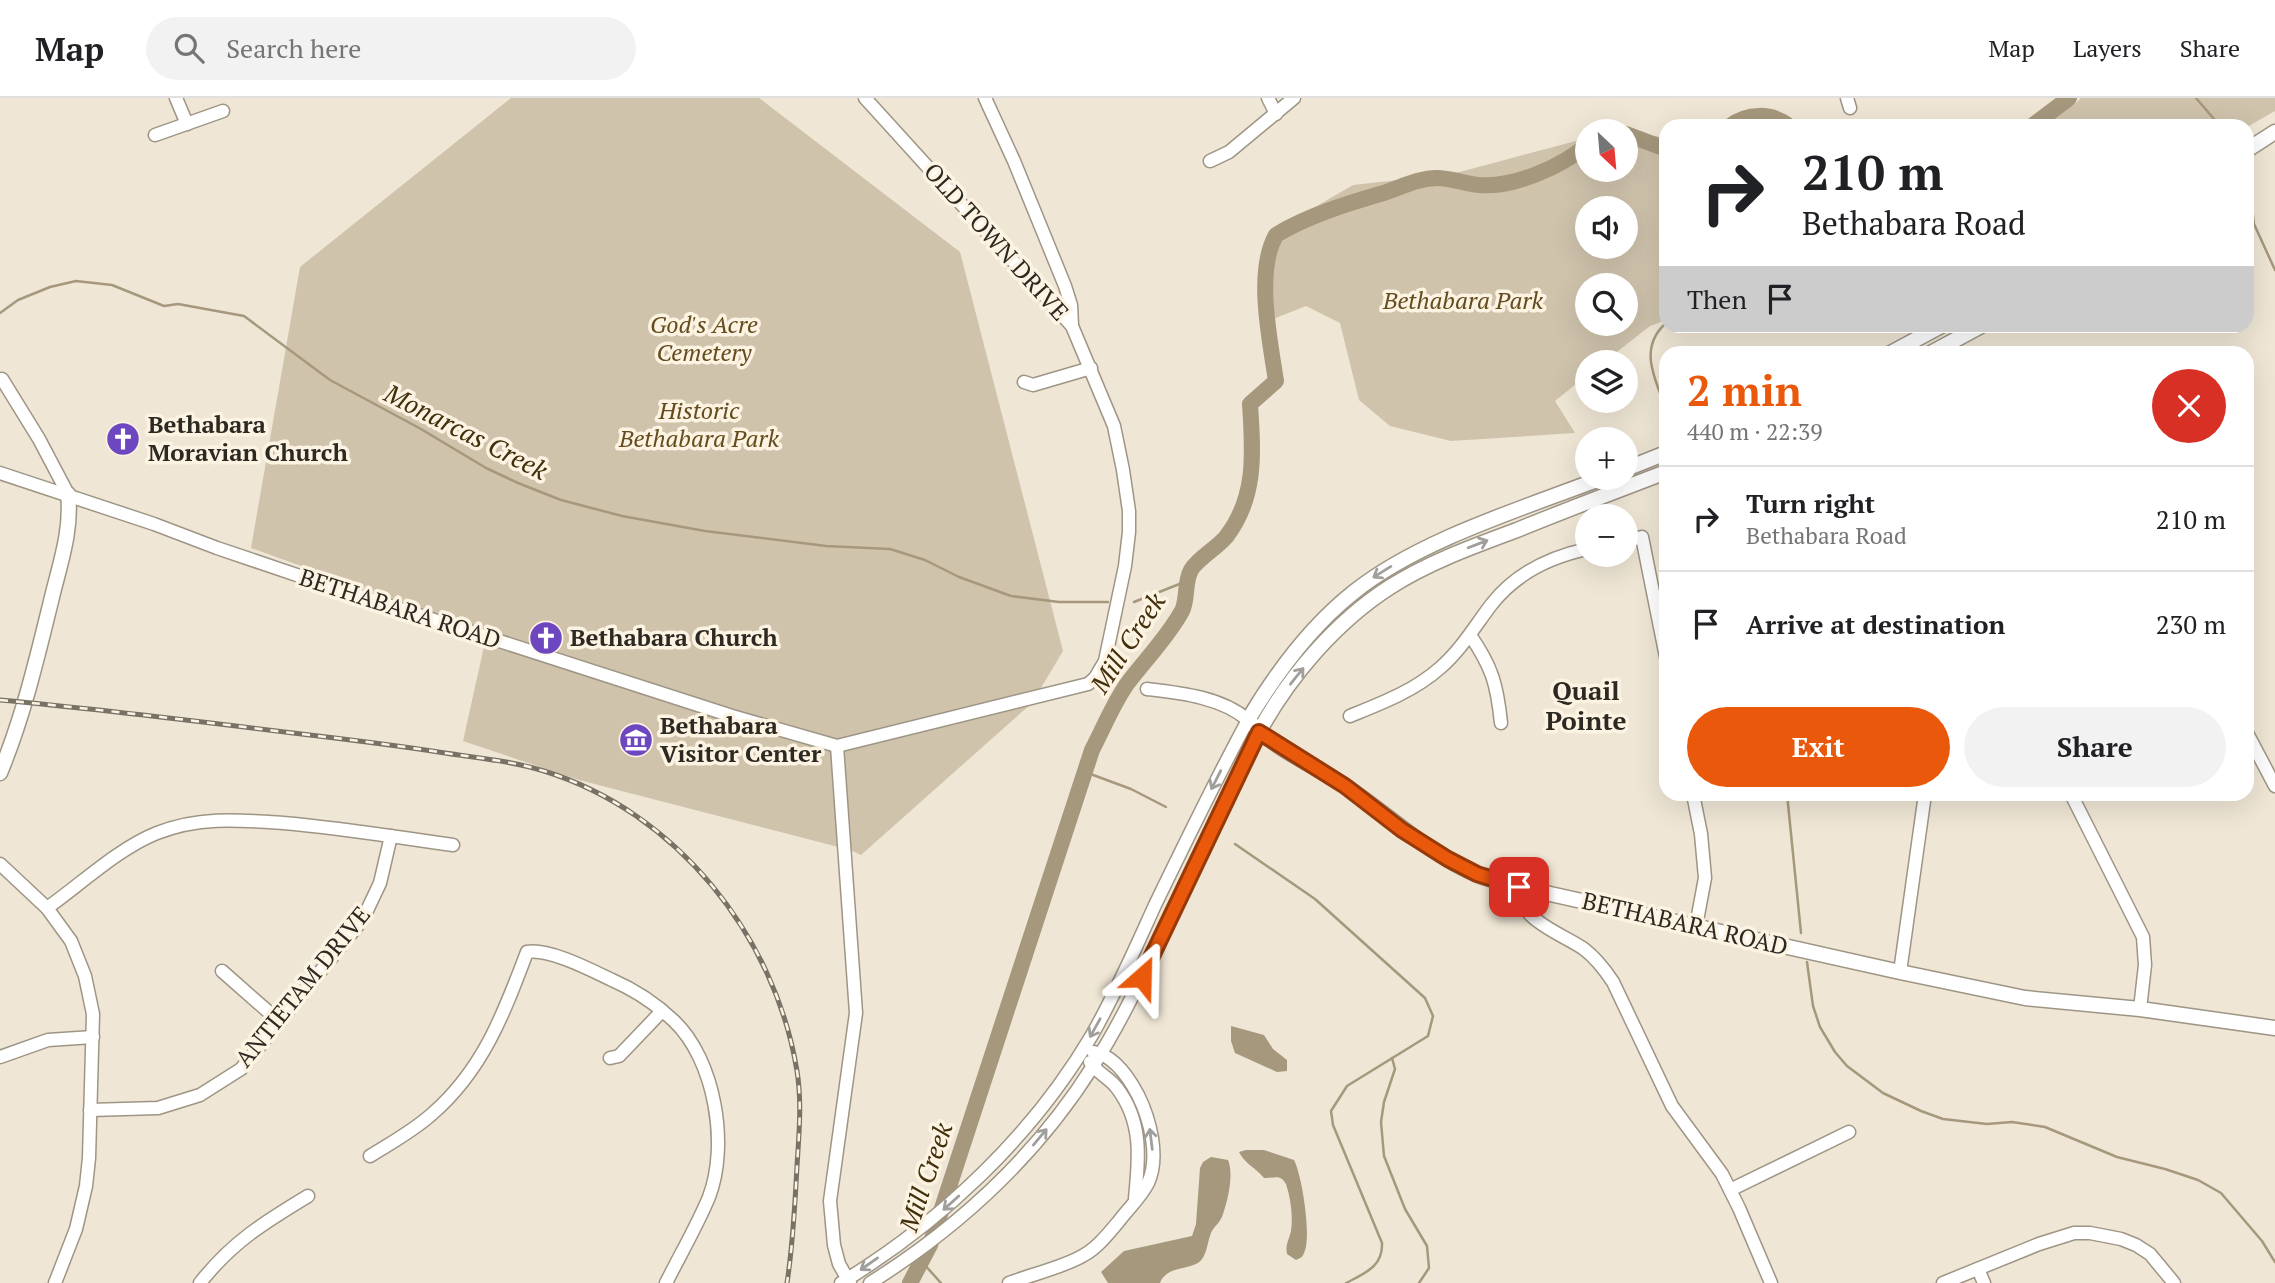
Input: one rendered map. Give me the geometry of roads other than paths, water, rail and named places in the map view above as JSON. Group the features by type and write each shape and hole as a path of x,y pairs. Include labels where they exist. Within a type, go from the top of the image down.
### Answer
{"main road":[{"path":"2254,145 2275,132"},
{"path":"1904,346 1928,333"},
{"path":"1944,346 1968,333"},
{"path":"1638,464 1659,456"},
{"path":"1259,732 1283,693 1323,644 1363,606 1392,586 1459,552 1659,475"},
{"path":"1248,720 1270,683 1311,634 1352,593 1383,571 1452,536 1575,488"},
{"path":"0,773 23,707 43,634 68,528 68,494"},
{"name":"BETHABARA ROAD","path":"1248,720 1259,732 1345,786 1402,830 1448,859 1477,874 1519,887 2025,998 2140,1009 2275,1028"}],"street":[{"path":"176,98 187,124"},
{"name":"OLD TOWN DRIVE","path":"865,98 1072,326 1114,426 1127,497 1129,532 1125,566 1105,661 1088,684"},
{"path":"985,98 1065,286 1071,305 1072,326"},
{"path":"1268,98 1276,114"},
{"path":"1210,161 1229,152 1294,98"},
{"path":"155,135 223,111"},
{"path":"1024,382 1033,385 1091,368"},
{"path":"2,379 39,439 68,494"},
{"name":"BETHABARA ROAD","path":"0,473 68,494 328,586 732,716 837,746 1088,684"},
{"path":"1638,538 1642,537 1659,622"},
{"path":"1350,716 1414,688 1441,667 1470,635 1493,602 1514,581 1547,562 1575,553"},
{"path":"1470,635 1487,660 1497,688 1501,723"},
{"name":"BETHABARA ROAD","path":"1147,689 1188,694 1236,710 1248,720"},
{"path":"837,746 856,1013 830,1201 834,1245 846,1282 937,1215 1001,1156 1036,1115 1082,1051 1114,992 1193,826 1248,720"},
{"path":"870,1283 947,1230 1013,1169 1093,1067 1130,1001 1259,732"},
{"path":"2254,746 2275,786"},
{"path":"1694,801 1705,878 1696,926"},
{"path":"1900,972 1924,801"},
{"path":"2074,801 2143,937 2145,965 2140,1009"},
{"path":"47,908 143,840 192,822 228,819 316,826 453,845"},
{"name":"ANTIETAM DRIVE","path":"90,1110 158,1108 200,1095 241,1069 363,919 380,883 391,836"},
{"path":"0,864 47,908 71,941 85,975 93,1014 89,1158 81,1210 55,1283"},
{"path":"1519,887 1518,898 1528,912 1586,950 1602,965 1628,1009 1672,1106 1722,1174 1771,1283"},
{"path":"370,1157 431,1116 468,1074 494,1034 527,952 537,950 634,989 676,1022 694,1049 712,1088 718,1126 717,1160 710,1195 666,1283"},
{"path":"222,971 280,1023"},
{"path":"610,1058 619,1056 628,1048 662,1011"},
{"path":"0,1057 48,1040 93,1037"},
{"path":"1009,1283 1085,1255 1108,1234 1149,1182 1153,1160 1152,1137 1144,1108 1132,1084 1122,1071 1100,1053 1082,1051"},
{"path":"1082,1051 1093,1067 1116,1086 1130,1111 1139,1140 1135,1202"},
{"path":"1730,1190 1849,1132"},
{"path":"200,1283 244,1236 309,1196"},
{"path":"1943,1283 2062,1236 2090,1233 2136,1245 2150,1254 2174,1283"},
{"path":"1978,1269 1983,1283"}],"waterway":[{"name":"Mill Creek","path":"2041,119 2069,98"},
{"path":"2196,98 2214,119"},
{"name":"Mill Creek","path":"1744,119 1759,116 1777,119"},
{"name":"Mill Creek","path":"1638,138 1659,146"},
{"name":"Mill Creek","path":"910,1283 930,1245 1092,750 1122,692 1182,611 1191,570 1226,537 1243,506 1251,474 1250,404 1276,381 1265,287 1266,268 1276,235 1327,211 1422,180 1442,178 1474,184 1507,183 1550,168 1575,154"},
{"path":"2254,224 2275,270"},
{"name":"Monarcas Creek","path":"0,313 18,300 50,287 76,281 112,285 164,306 178,304 244,316 330,380 486,468 561,500 622,516 705,531 826,546 890,549 925,560 959,577 1011,596 1059,602 1108,602"},
{"path":"1659,331 1652,343 1651,354 1651,365 1659,390"},
{"name":"Monarcas Creek","path":"1134,602 1187,581"},
{"path":"1085,772 1131,789 1166,807"},
{"path":"1788,801 1801,933"},
{"path":"1235,844 1315,899 1425,998 1433,1016 1428,1036 1347,1086 1331,1111 1333,1125 1382,1243 1382,1251 1376,1264 1346,1283"},
{"path":"1807,962 1813,1006 1820,1027 1847,1066 1883,1093 1943,1119 1987,1124 2012,1122 2045,1127 2117,1157 2198,1180 2221,1193 2262,1241 2275,1262"},
{"path":"1392,1058 1395,1069 1384,1102 1381,1122 1384,1156 1405,1209 1427,1246 1429,1268 1419,1283"},
{"path":"923,1263 941,1283"}],"railway":[{"path":"0,700 147,715 507,762 544,771 592,790 637,816 677,848 712,886 742,928 767,973 785,1021 797,1071 800,1106 794,1224 787,1283"}],"place":[{"name":"Bethabara Moravian Church","path":"123,439"},
{"name":"Bethabara Church","path":"546,638"},
{"name":"Bethabara Visitor Center","path":"636,740"}],"district":[{"name":"Quail Pointe","path":"1586,706"}],"park label":[{"name":"Bethabara Park","path":"1463,301"},
{"name":"God's Acre Cemetery","path":"704,339"},
{"name":"Historic Bethabara Park","path":"699,425"}]}
